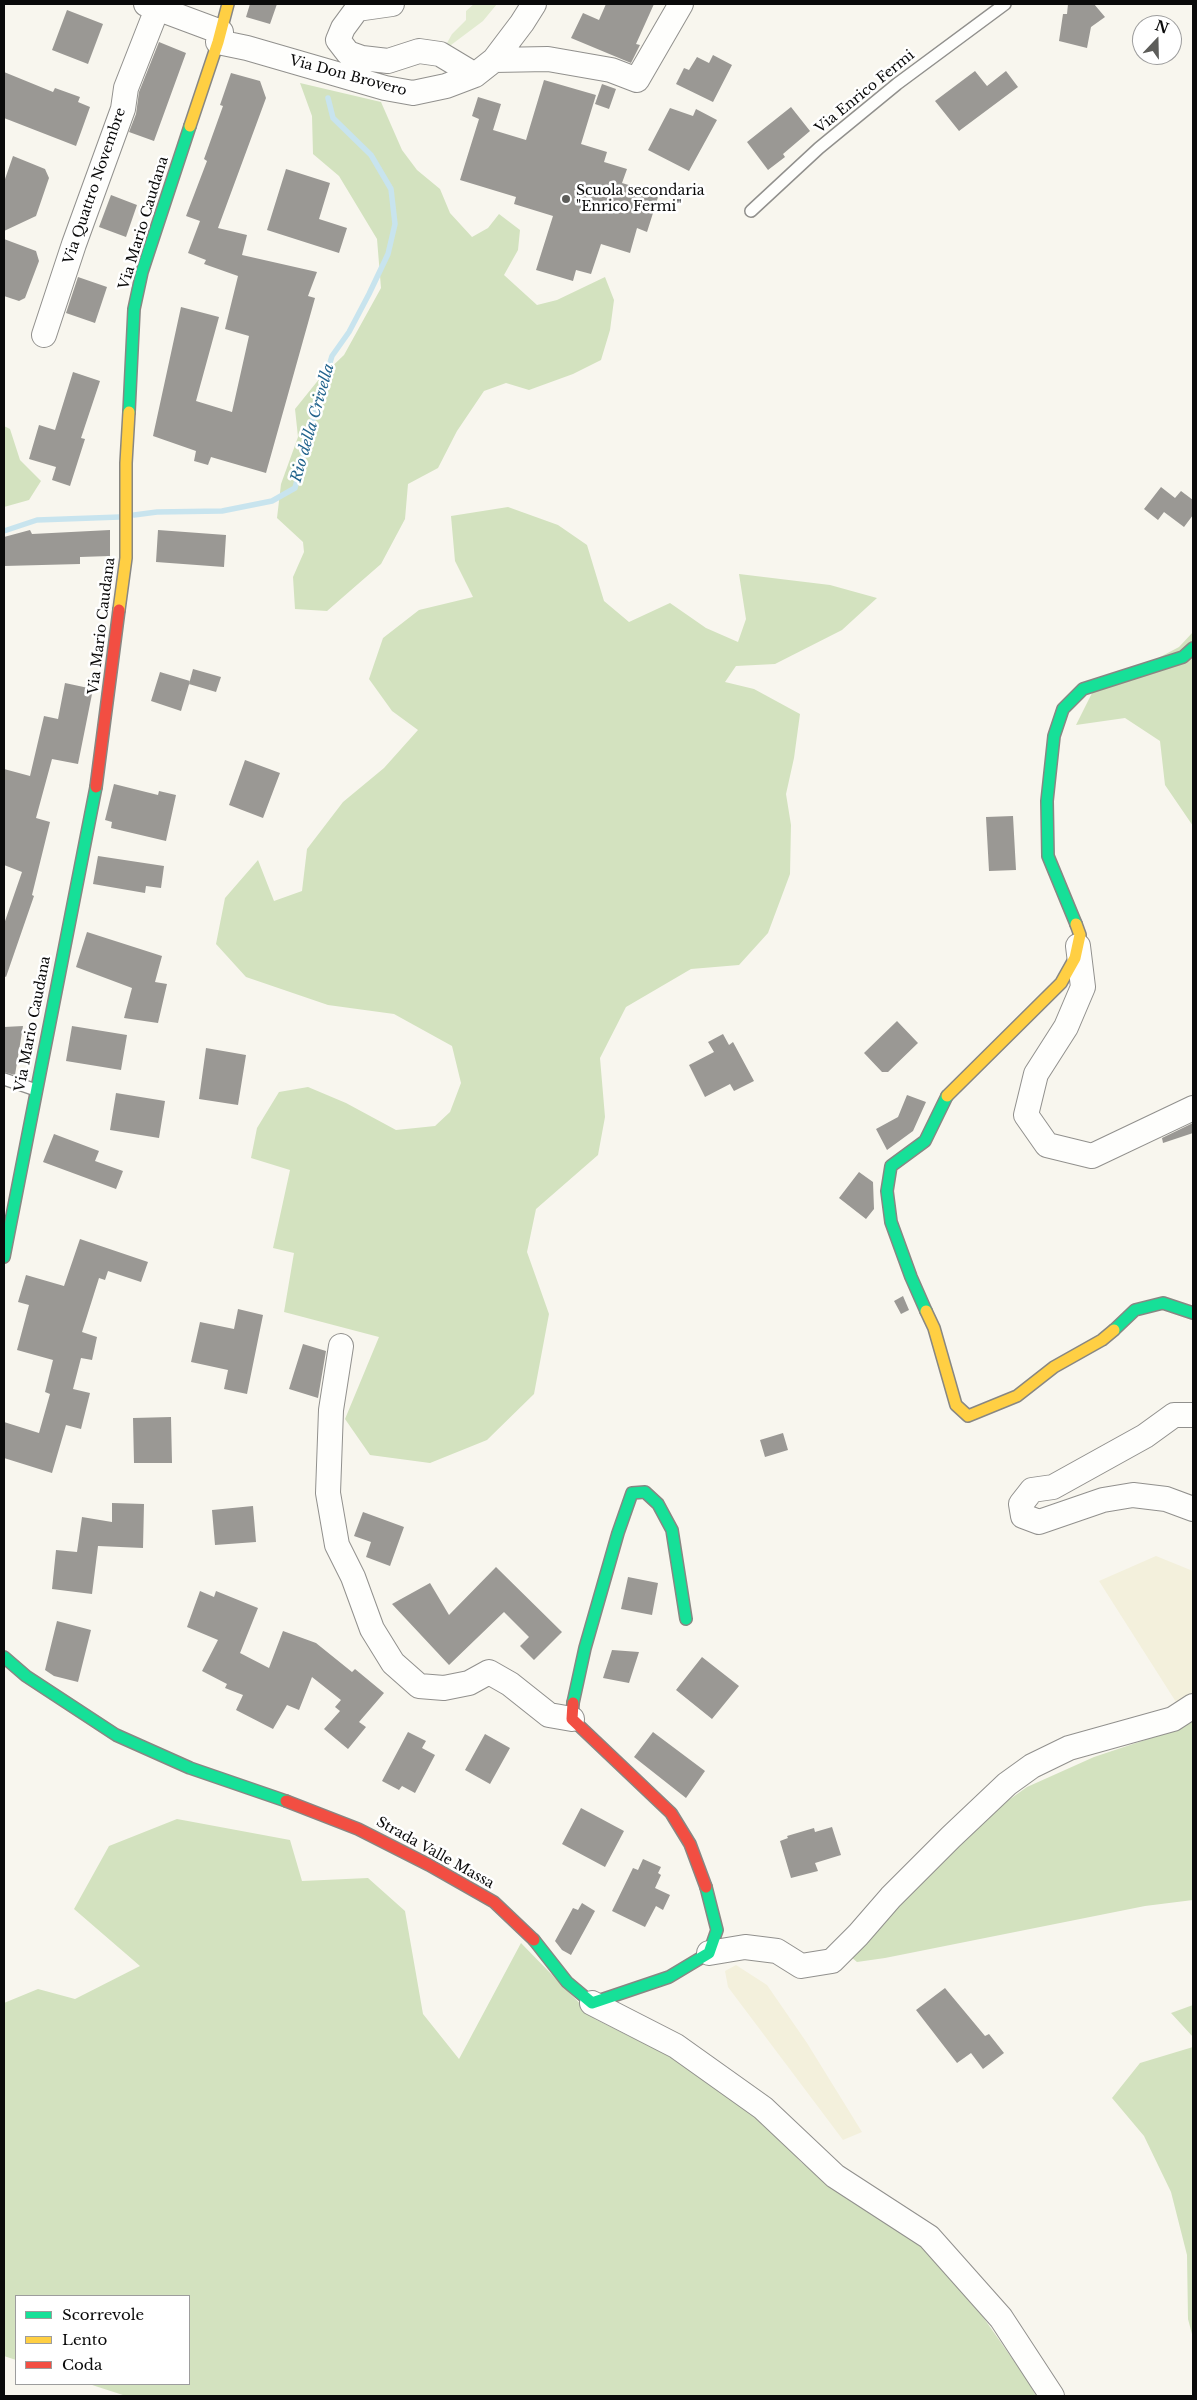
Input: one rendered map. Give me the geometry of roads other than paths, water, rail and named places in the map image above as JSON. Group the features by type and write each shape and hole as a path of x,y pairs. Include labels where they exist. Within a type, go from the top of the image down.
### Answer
{"street":[{"name":"Via Mario Caudana","path":"4,1257 99,770 126,558 126,463 134,309 142,272 219,37 228,4"},
{"path":"392,4 357,9 342,28 338,40 348,53 362,58 388,61 419,51 440,54 475,75"},
{"name":"Via Don Brovero","path":"219,37 247,48 385,88 413,93 446,86 475,75 494,60 534,4"},
{"path":"494,60 548,59 611,70 637,80 681,4"},
{"name":"Via Quattro Novembre","path":"44,334 74,244 123,109 126,88 151,6 186,11 219,37"},
{"path":"1193,648 1183,658 1083,689 1063,709 1054,736 1047,801 1048,856 1080,936 1076,958 1061,983 948,1096 926,1141 891,1166 887,1190 891,1222 911,1277 934,1328 956,1405 968,1416 1017,1396 1054,1367 1102,1340 1136,1310 1163,1303 1193,1313"},
{"path":"1078,946 1083,987 1066,1027 1036,1074 1026,1115 1047,1145 1092,1156 1193,1108"},
{"path":"341,1346 331,1410 328,1493 337,1545 352,1577 372,1629 393,1663 419,1686 444,1688 461,1685 469,1683 489,1672 510,1684 549,1715 572,1719 670,1813 690,1844 708,1893 717,1930 709,1953"},
{"path":"1193,1415 1174,1415 1145,1436 1060,1484 1032,1490 1021,1504 1023,1516 1040,1522 1103,1500 1133,1495 1166,1499 1193,1509"},
{"path":"572,1719 574,1693 585,1648 618,1532 632,1493 645,1492 658,1504 672,1530 686,1619"},
{"name":"Strada Valle Massa","path":"4,1657 26,1676 116,1735 190,1768 255,1789 358,1829 429,1865 494,1902 537,1943 567,1982 592,2003"},
{"path":"592,2003 669,1978 709,1953 745,1947 777,1951 801,1966 832,1961 858,1936 891,1897 950,1837 1007,1784 1032,1766 1069,1748 1173,1719 1193,1706"},
{"path":"592,2003 676,2046 763,2108 836,2176 929,2237 1001,2318 1052,2396"}],"lane":[{"name":"Via Enrico Fermi","path":"751,211 819,148 883,95 1005,4"},
{"path":"4,1079 36,1090"}],"waterway":[{"name":"Rio della Crivella","path":"134,515 157,512 222,511 272,501 295,488 332,356 349,332 369,294 388,254 395,224 391,189 371,155 333,118 328,98"},
{"name":"Rio della Crivella","path":"4,531 37,520 120,517"}],"place":[{"name":"Scuola secondaria \"Enrico Fermi\"","path":"566,199"}]}
